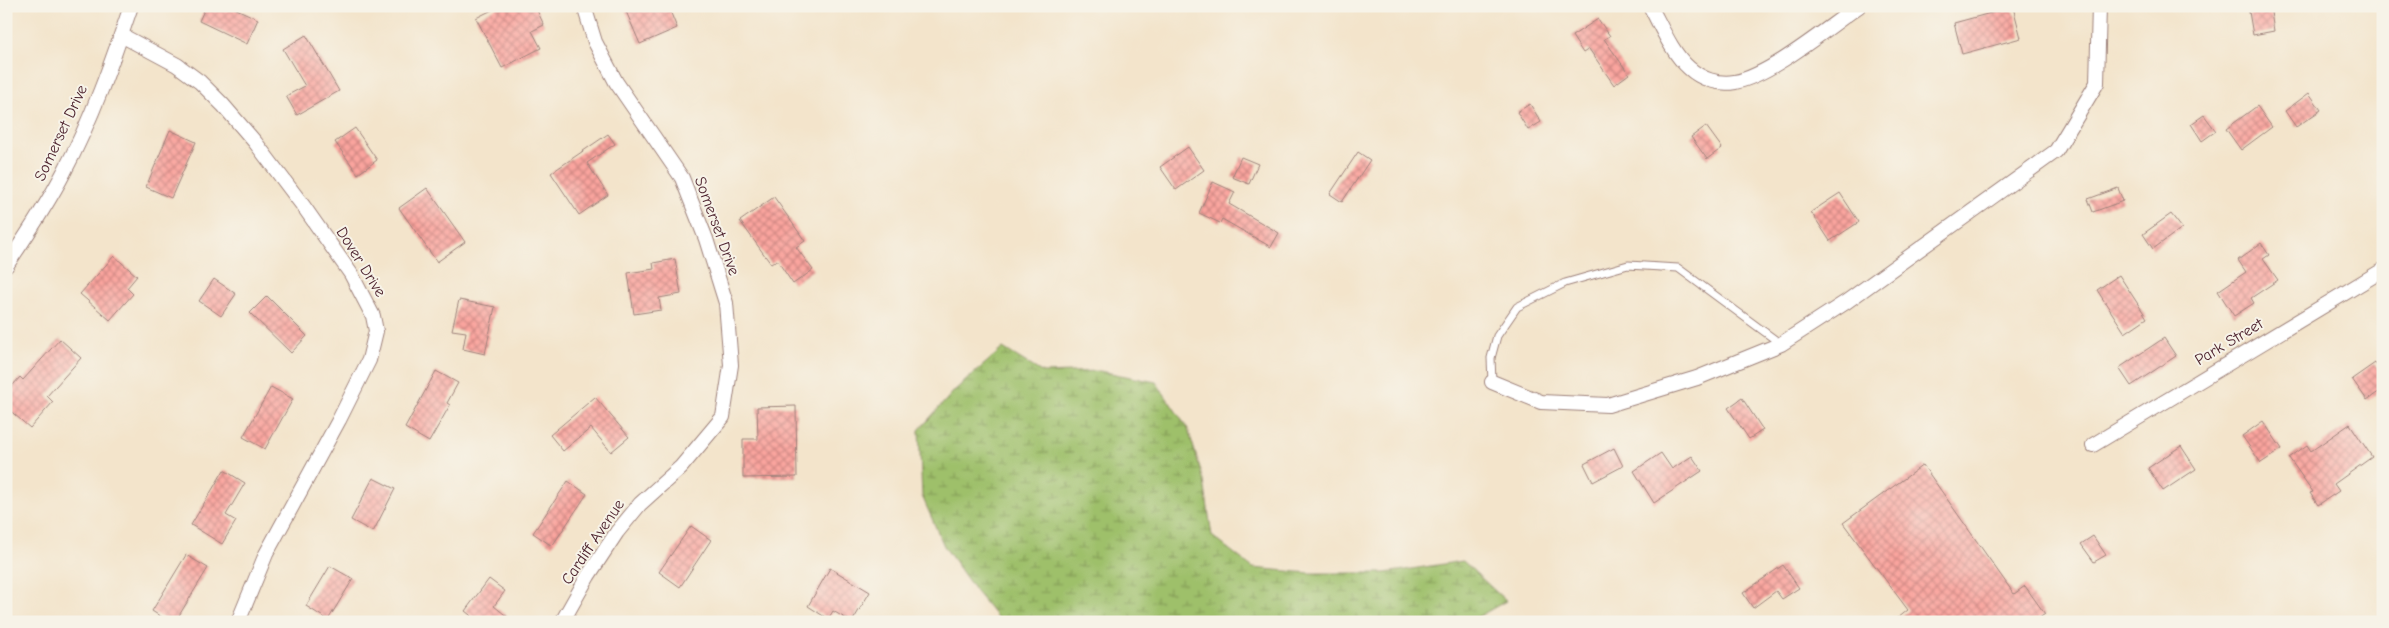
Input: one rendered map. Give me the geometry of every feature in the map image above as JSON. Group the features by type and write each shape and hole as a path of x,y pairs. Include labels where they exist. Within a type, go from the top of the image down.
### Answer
{"street":[{"name":"Somerset Drive","path":"6,266 42,212 65,172 94,108 131,6"},
{"name":"Somerset Drive","path":"584,6 595,42 616,82 682,178 706,239 726,303 731,365 722,417 681,467"},
{"path":"1650,6 1676,53 1687,67 1700,77 1716,83 1733,83 1751,78 1768,69 1859,6"},
{"path":"1492,382 1541,402 1608,405 1697,378 1781,344 1846,302 2056,152 2097,83 2099,6"},
{"name":"Dover Drive","path":"121,35 177,65 200,82 223,104 255,142 304,207 351,274 373,316 376,331 369,360 312,471 266,554 238,622"},
{"name":"Park Street","path":"2093,445 2383,270"},
{"name":"Cardiff Avenue","path":"562,622 617,532 640,504 681,467"}],"lane":[{"path":"1492,382 1491,358 1497,336 1517,307 1565,284 1628,265 1678,268 1781,344"}],"green space":[{"path":"1003,348 1043,373 1100,371 1156,382 1188,429 1204,481 1212,536 1253,568 1310,573 1385,573 1463,561 1506,601 1469,622 1001,622 977,593 944,546 922,496 919,430 955,390"}],"building":[{"path":"206,6 230,6 258,19 247,44 199,21"},
{"path":"500,6 535,6 544,25 532,31 541,48 502,68 476,18"},
{"path":"633,6 668,6 677,28 640,44 625,9"},
{"path":"2248,6 2270,6 2274,31 2253,35"},
{"path":"2013,7 2021,38 1962,54 1954,23"},
{"path":"1598,19 1610,36 1604,39 1629,74 1614,85 1589,49 1583,53 1572,36"},
{"path":"306,35 339,91 297,115 286,96 305,86 283,49"},
{"path":"2309,93 2321,110 2296,127 2285,111"},
{"path":"1530,104 1541,122 1528,130 1517,112"},
{"path":"2257,106 2272,127 2241,150 2226,129"},
{"path":"2204,115 2216,131 2202,141 2191,124"},
{"path":"1706,126 1722,148 1707,159 1691,137"},
{"path":"355,128 377,160 358,174 335,142"},
{"path":"170,130 196,142 171,198 146,187"},
{"path":"608,134 615,144 587,163 608,195 579,215 551,173"},
{"path":"1188,147 1204,170 1176,190 1160,167"},
{"path":"1358,152 1370,160 1342,202 1330,194"},
{"path":"1241,157 1258,164 1249,184 1232,177"},
{"path":"1213,182 1235,192 1229,204 1279,233 1271,247 1222,219 1220,223 1199,213"},
{"path":"427,188 465,242 437,262 399,208"},
{"path":"2118,188 2123,201 2093,212 2088,199"},
{"path":"1840,193 1859,222 1830,241 1811,212"},
{"path":"774,197 805,241 796,247 813,270 793,284 777,260 771,264 740,221"},
{"path":"2171,214 2182,228 2153,249 2143,234"},
{"path":"2261,243 2269,255 2263,259 2278,280 2251,298 2254,303 2234,316 2218,291 2246,272 2238,260"},
{"path":"114,256 137,276 127,288 133,294 110,320 80,294"},
{"path":"675,259 681,294 659,298 661,310 634,314 628,273 654,269 653,263"},
{"path":"2119,275 2147,318 2125,333 2097,290"},
{"path":"214,279 236,294 221,316 199,301"},
{"path":"267,296 307,336 291,353 250,313"},
{"path":"459,300 495,307 485,354 463,349 466,332 452,330"},
{"path":"2164,338 2176,356 2131,386 2119,368"},
{"path":"60,339 81,358 47,396 53,402 30,428 6,407 6,393 20,377 23,380"},
{"path":"2375,363 2383,374 2383,389 2367,400 2352,379"},
{"path":"436,371 458,383 447,403 450,405 429,442 405,428"},
{"path":"271,387 293,399 265,449 243,437"},
{"path":"595,397 629,437 611,452 591,428 563,451 550,435"},
{"path":"1742,398 1763,430 1749,439 1728,408"},
{"path":"796,406 797,477 743,478 743,439 758,439 757,407"},
{"path":"2263,421 2282,449 2261,463 2242,436"},
{"path":"2350,424 2372,457 2334,484 2339,491 2318,505 2310,493 2313,492 2289,458 2307,445 2311,451"},
{"path":"2181,446 2196,469 2163,491 2148,468"},
{"path":"1614,448 1623,466 1593,482 1584,464"},
{"path":"1661,453 1672,469 1692,456 1702,471 1654,503 1634,471"},
{"path":"1923,465 2014,594 2025,586 2045,614 2034,622 1893,622 1908,610 1843,523"},
{"path":"224,470 245,483 226,515 236,521 222,544 191,525"},
{"path":"373,478 395,489 373,532 351,520"},
{"path":"568,481 587,494 552,546 533,533"},
{"path":"691,526 711,540 680,587 659,572"},
{"path":"2093,536 2106,555 2094,562 2081,544"},
{"path":"186,555 208,568 175,622 169,622 152,611"},
{"path":"1783,565 1799,588 1782,599 1776,591 1753,608 1743,593"},
{"path":"330,566 353,579 328,620 306,606"},
{"path":"830,568 870,592 852,622 833,611 828,619 808,606"},
{"path":"489,579 505,591 494,606 514,622 479,622 465,611"}]}
